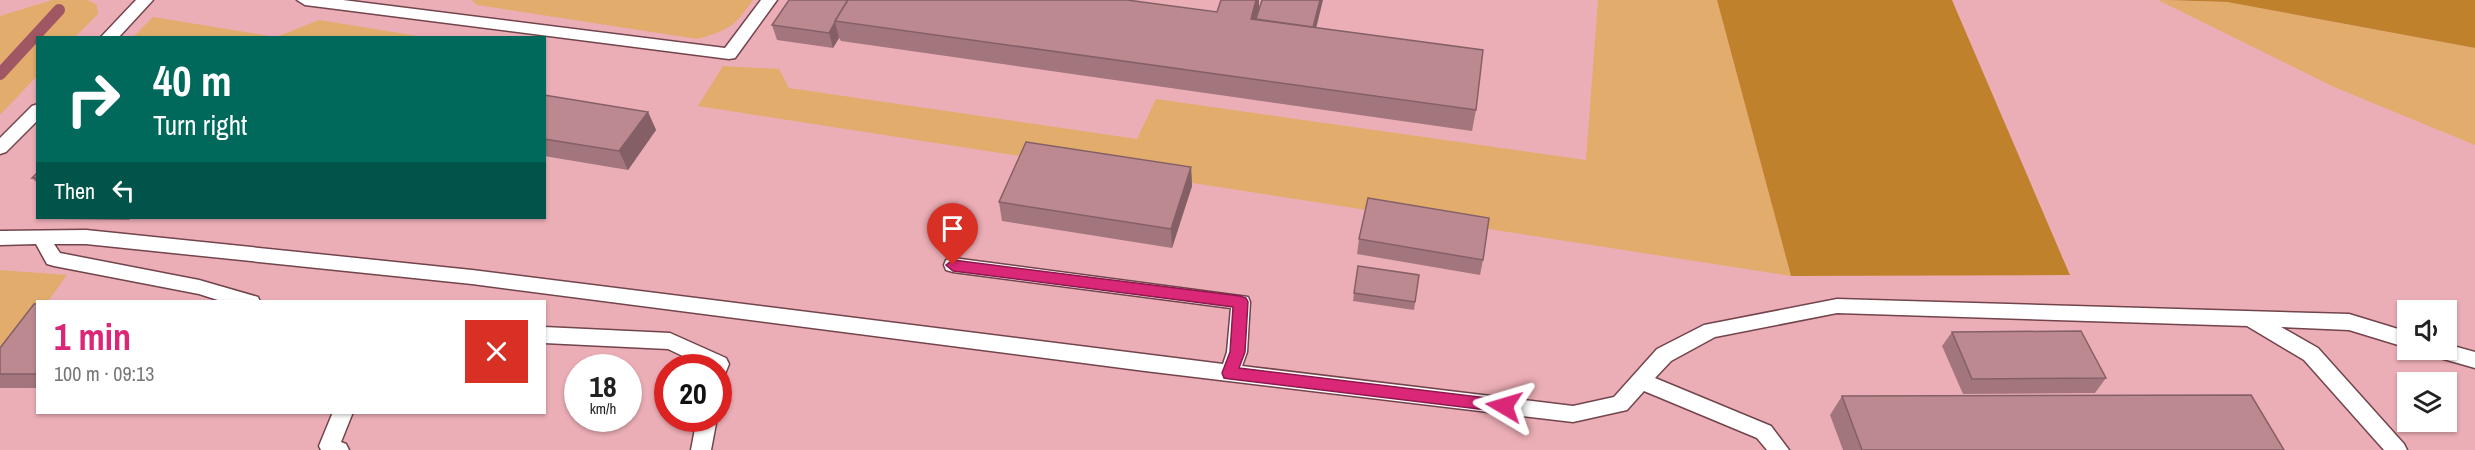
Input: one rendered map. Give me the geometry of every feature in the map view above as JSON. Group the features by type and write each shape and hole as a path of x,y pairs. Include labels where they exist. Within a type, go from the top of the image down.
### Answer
{"lane":[{"path":"110,36 145,0"},
{"path":"305,0 354,3 729,54 769,0"},
{"path":"0,148 36,112"},
{"path":"0,238 86,237 472,277 1573,414 1620,404 1664,355 1711,330 1837,306 2349,322 2397,337"},
{"path":"41,238 54,259 199,287 244,300"},
{"path":"953,265 1240,302 1237,352 1230,373"},
{"path":"2251,319 2311,354 2397,450"},
{"path":"546,335 670,341 698,354"},
{"path":"2457,355 2475,360"},
{"path":"1641,381 1764,432 1779,450"},
{"path":"339,450 329,446 342,414"},
{"path":"701,450 704,432"}],"shaded area":[{"path":"0,0 1717,0 1791,276 2070,274 1952,0 2164,0 2475,48 2475,450 0,450"},
{"path":"52,0 87,0 97,5 98,14 76,36 36,36 36,77 0,115 0,16"},
{"path":"472,0 753,0 730,26 697,39 477,5"},
{"path":"1598,0 1717,0 1791,276 698,106 723,66 779,69 789,88 1137,139 1156,99 1586,160"},
{"path":"1717,0 1952,0 2070,275 1791,276"},
{"path":"2158,0 2227,2 2475,48 2475,145 2334,87"},
{"path":"2164,0 2475,0 2475,48 2227,2"},
{"path":"153,17 270,36 134,36"},
{"path":"319,20 418,36 279,36"},
{"path":"0,270 67,275 49,300 36,300 36,317 0,367"}],"building":[{"path":"789,0 848,0 829,33 772,25"},
{"path":"848,0 1127,0 1217,12 1221,0 1256,0 1251,19 1483,50 1476,110 835,21"},
{"path":"1262,0 1320,0 1313,27 1256,19"},
{"path":"546,95 648,112 619,151 546,139"},
{"path":"1026,142 1191,167 1171,229 999,202"},
{"path":"1368,198 1489,218 1483,260 1359,239"},
{"path":"1358,266 1419,275 1415,302 1354,293"},
{"path":"36,304 36,374 0,374 0,348"},
{"path":"2081,331 2106,378 1972,379 1952,332"},
{"path":"2251,395 2284,450 1862,450 1842,396"}],"waterway":[{"path":"0,74 59,10"}],"route":[{"path":"953,265 1240,302 1237,352 1230,373 1504,406"}]}
